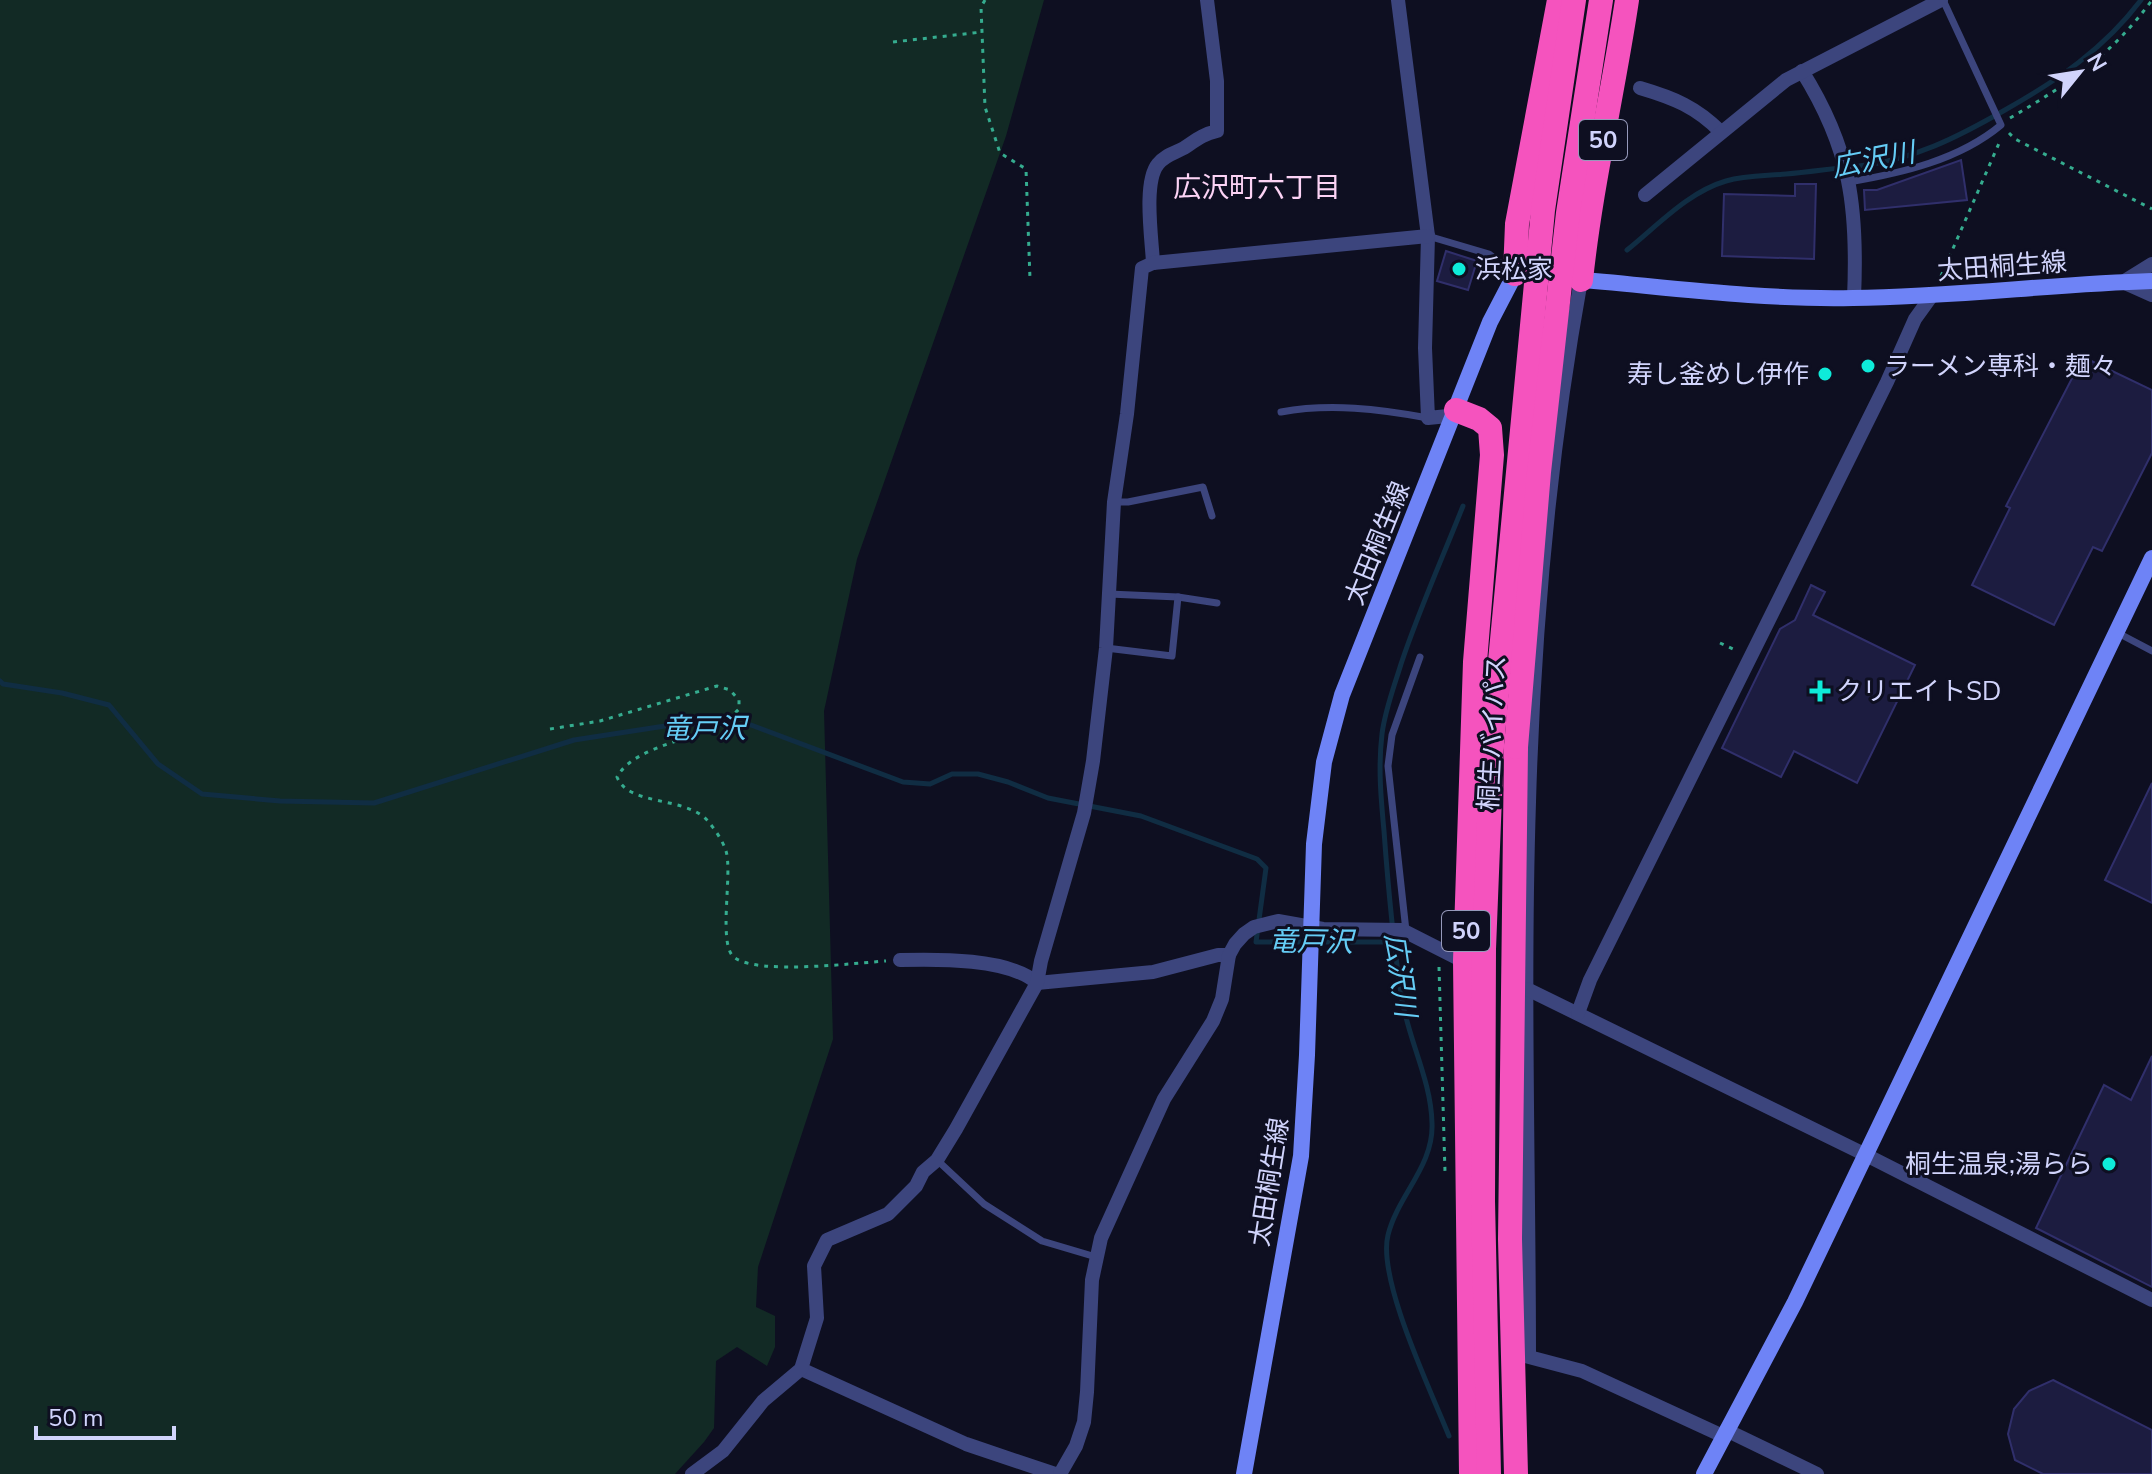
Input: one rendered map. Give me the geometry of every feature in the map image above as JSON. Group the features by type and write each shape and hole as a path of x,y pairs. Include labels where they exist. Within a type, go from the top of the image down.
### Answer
{"highway":[{"path":"1515,274 1517,224 1559,0"},
{"name":"桐生バイパス","path":"1489,1474 1483,1186 1484,949 1492,745 1543,210 1574,0"},
{"name":"桐生バイパス","path":"1516,1474 1510,1239 1516,747 1539,472 1566,228 1601,0"},
{"name":"50","path":"1581,280 1590,203 1616,74 1627,0"},
{"name":"50","path":"1456,410 1479,419 1490,428 1492,455 1475,662 1471,965 1471,1474"},
{"path":"1529,1357 1529,1474"}],"main road":[{"name":"太田桐生線","path":"1244,1474 1301,1156 1315,833 1321,780 1334,722 1490,322 1515,274 1775,298 1854,298 2152,281"},
{"path":"1704,1474 1795,1302 2152,558"}],"street":[{"path":"1153,263 1150,210 1154,169 1166,156 1201,135 1217,131 1217,81 1207,0"},
{"path":"1398,0 1428,236 1425,348 1428,418 1448,416 1456,410"},
{"path":"1645,195 1770,92 1922,4 1942,0"},
{"path":"1802,71 1830,121 1844,158 1854,216 1854,298"},
{"path":"1640,88 1669,97 1702,113 1721,132"},
{"path":"692,1474 723,1451 763,1401 801,1369 817,1318 814,1266 827,1240 888,1214 916,1186 923,1172 937,1160 1037,983 1084,813 1093,761 1106,648 1114,502 1127,414 1142,268 1153,263 1428,236"},
{"path":"2123,282 2152,264"},
{"path":"1581,280 1559,408 1540,611 1529,800 1529,1357 1582,1371 1817,1474"},
{"path":"2123,282 2152,295"},
{"path":"1578,1013 1590,980 1887,382 1915,319 1933,294"},
{"path":"801,1369 966,1444 1057,1474 1076,1446 1084,1422 1092,1280 1101,1238 1164,1099 1213,1021 1222,999 1229,955 1244,934 1278,921 1323,929 1398,930 1471,965"},
{"path":"900,960 941,959 992,966 1026,974 1037,983 1128,976 1229,955"},
{"path":"1527,989 1866,1155 2152,1300"}],"lane":[{"path":"1848,179 1911,169 1937,160 1975,142 2000,122 1942,0"},
{"path":"1428,236 1489,254 1515,274"},
{"path":"1281,412 1344,407 1428,418"},
{"path":"1114,502 1203,487 1212,516"},
{"path":"1109,594 1178,597 1217,603"},
{"path":"1106,648 1172,656 1178,597"},
{"path":"2116,632 2152,651"},
{"path":"1398,930 1388,766 1392,735 1420,657"},
{"path":"937,1160 984,1204 1042,1241 1096,1257"}],"path":[{"path":"985,0 981,7 985,107 1000,153 1026,169 1030,279"},
{"path":"2000,122 2092,66 2120,41 2152,0"},
{"path":"893,42 982,32"},
{"path":"2000,122 2015,139 2152,209"},
{"path":"1933,294 2000,144 2000,122"},
{"path":"1720,643 1743,654"},
{"path":"550,729 600,721 717,686 730,690 739,700 739,709 731,718 633,759 623,765 617,777 620,784 630,792 687,807 705,818 716,833 726,851 729,882 727,940 730,954 737,960 802,966 900,960"},
{"path":"1438,948 1445,1175"}],"green space":[{"path":"0,0 1044,0 1006,136 857,559 824,711 833,1039 758,1267 756,1307 775,1316 775,1347 767,1366 737,1347 716,1361 714,1428 675,1474 0,1474"}],"building":[{"path":"1961,160 1967,200 1865,210 1864,190 1877,190"},
{"path":"1795,184 1816,184 1814,259 1722,256 1724,194 1795,196"},
{"path":"1446,251 1477,261 1468,290 1437,281"},
{"path":"2083,357 2152,390 2152,453 2102,551 2093,547 2054,625 1972,585 2010,508 2006,506"},
{"path":"1811,585 1825,592 1813,615 1915,665 1857,783 1794,751 1781,777 1722,748 1780,629 1795,620"},
{"path":"2152,783 2152,903 2105,880"},
{"name":"桐生温泉;湯らら","path":"2152,1056 2152,1287 2036,1228 2104,1085 2131,1100"},
{"path":"2053,1380 2152,1430 2152,1474 2043,1474 2015,1460 2008,1434 2014,1409 2029,1391"}],"waterway":[{"name":"広沢川","path":"1627,250 1686,201 1726,181 1879,163 1917,153 1952,138 2062,75 2112,34 2141,0"},
{"name":"広沢川","path":"1449,1436 1398,1306 1387,1254 1393,1220 1422,1167 1431,1139 1432,1123 1428,1090 1401,994 1387,872 1380,759 1385,716 1401,664 1463,506"},
{"name":"竜戸沢","path":"0,681 109,705 158,764 202,794 280,801 374,803 574,740 678,724 751,725 903,782 930,784 952,774 978,774 1048,798 1141,816 1257,859 1266,868 1256,942 1393,942"}],"place":[{"name":"浜松家","path":"1459,269"},
{"name":"ラーメン専科・麺々","path":"1868,366"},
{"name":"寿し釜めし伊作","path":"1825,374"},
{"name":"クリエイトSD","path":"1820,691"},
{"name":"桐生温泉;湯らら","path":"2109,1164"}],"district":[{"name":"広沢町六丁目","path":"1257,187"}]}
